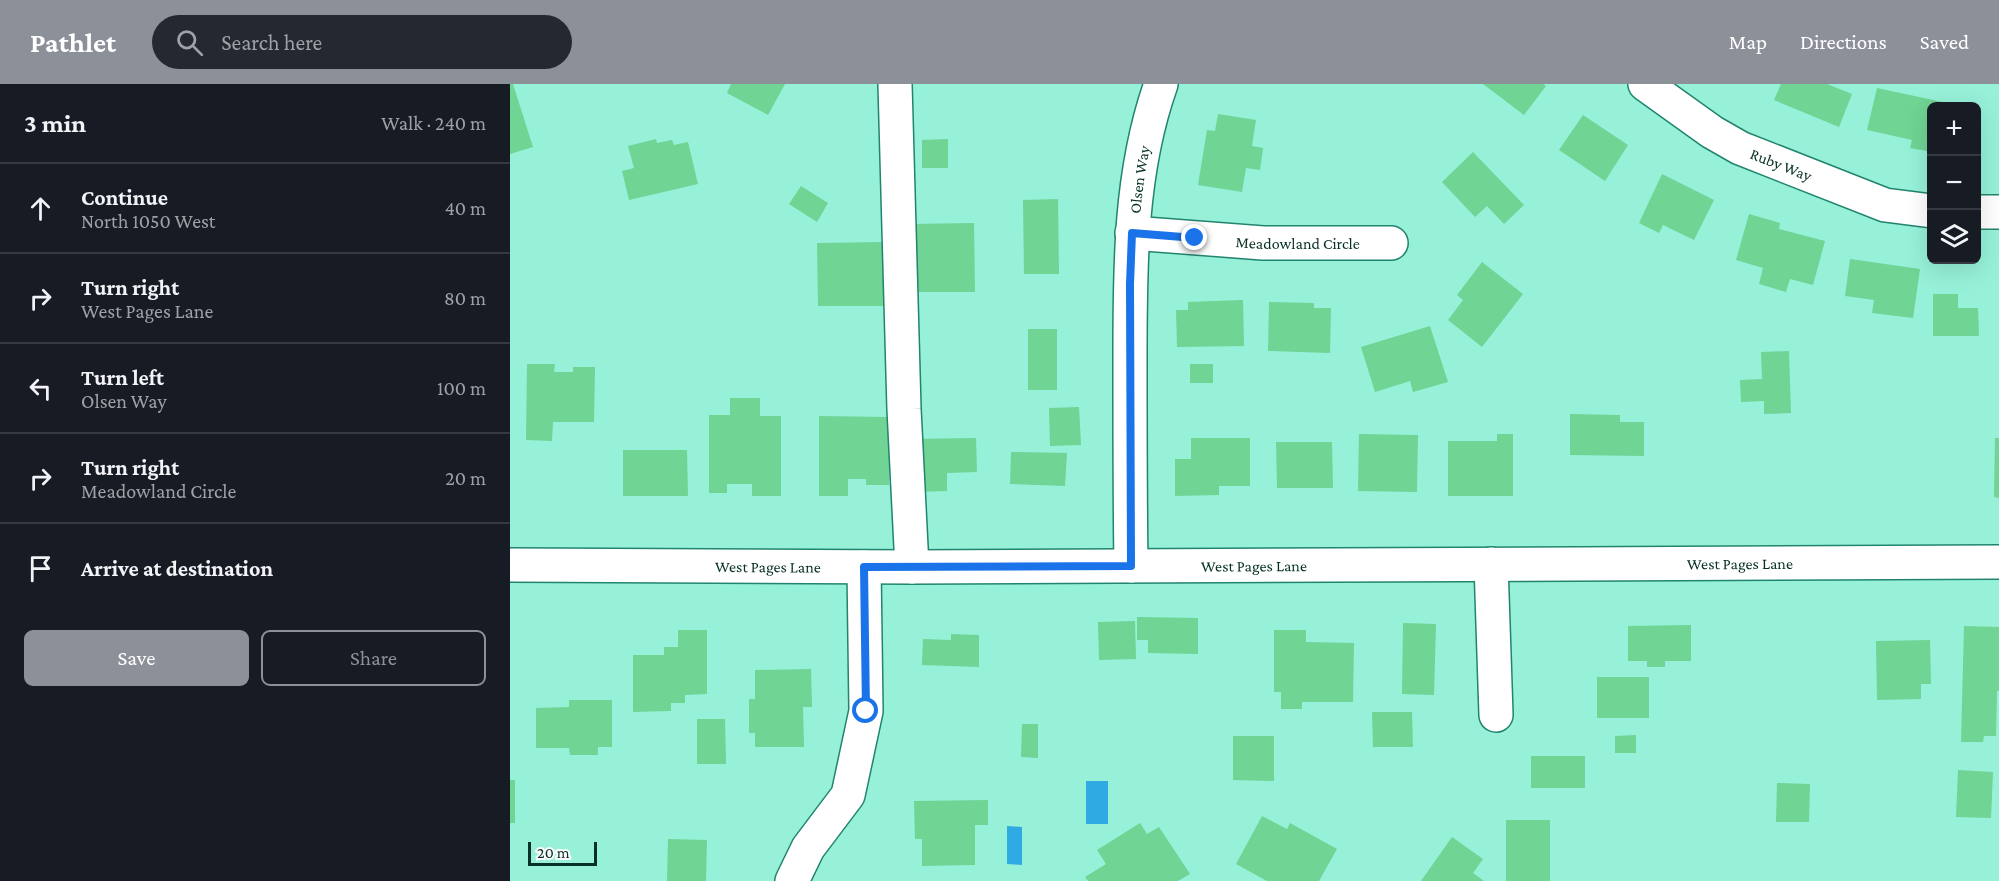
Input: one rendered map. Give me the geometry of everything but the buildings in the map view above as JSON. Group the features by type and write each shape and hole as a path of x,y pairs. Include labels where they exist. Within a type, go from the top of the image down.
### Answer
{"street":[{"path":"895,84 904,410 912,567"},
{"name":"Olsen Way","path":"1131,566 1130,284 1132,233 1137,183 1146,134 1161,84"},
{"name":"Ruby Way","path":"1646,84 1712,132 1740,148 1885,206 1927,211"},
{"path":"1981,212 1999,212"},
{"name":"Meadowland Circle","path":"1132,233 1263,243 1391,243"},
{"name":"West Pages Lane","path":"510,566 912,567 1999,562"},
{"path":"1491,564 1496,714"},
{"path":"792,881 808,848 848,795 866,711 864,567"}],"water":[{"path":"1086,781 1108,781 1108,824 1086,824"},
{"path":"1007,826 1022,827 1022,865 1007,864"}],"route":[{"path":"866,711 864,567 1131,566 1130,257 1132,233 1195,238"}]}
